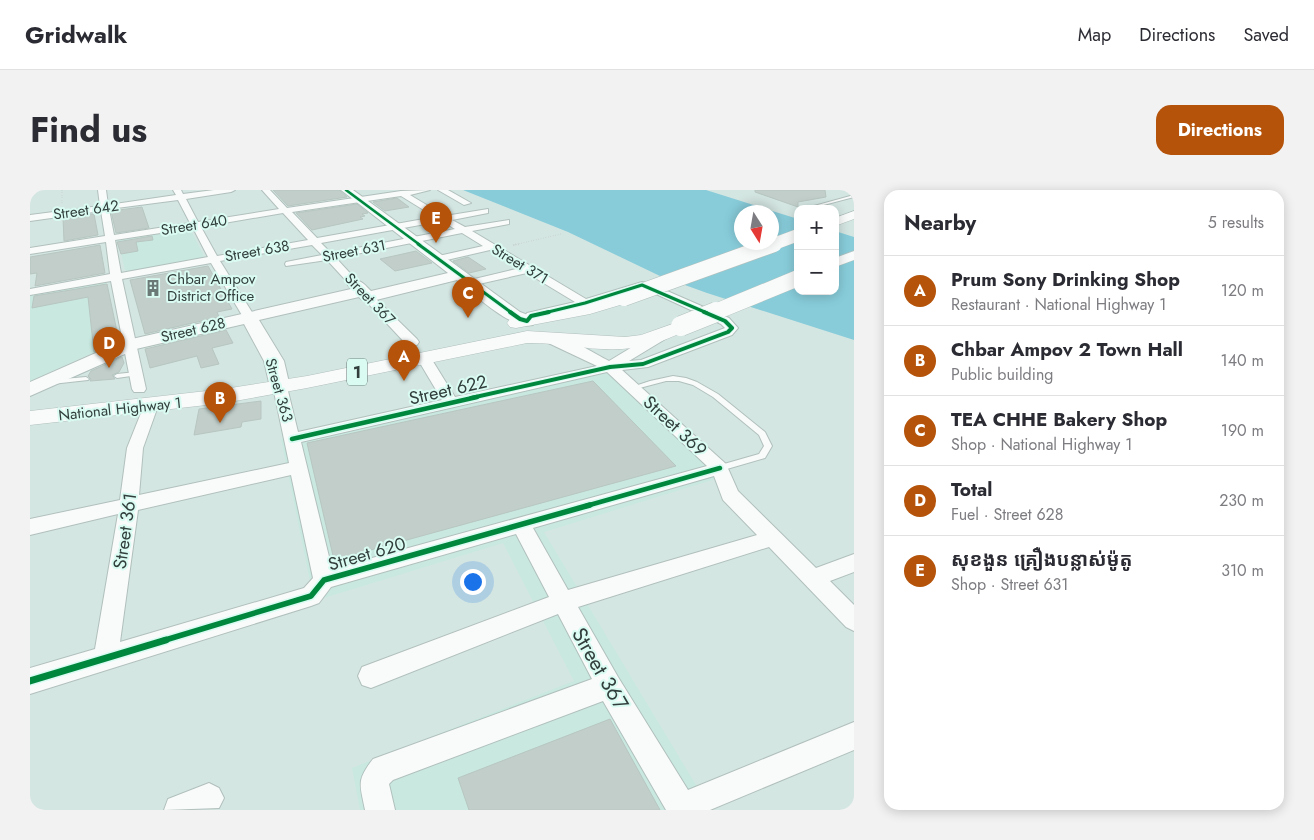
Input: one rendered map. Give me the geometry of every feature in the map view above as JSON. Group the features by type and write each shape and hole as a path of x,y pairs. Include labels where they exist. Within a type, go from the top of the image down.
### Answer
{"highway":[{"name":"National Highway 1","path":"30,399 140,385 283,374 418,350 624,298 794,236"},
{"path":"839,261 854,255"},
{"name":"National Highway 1","path":"329,358 543,336 625,343 662,335 794,280"},
{"path":"588,306 578,320 583,328 592,332 626,338 662,335"},
{"name":"National Highway 1","path":"30,418 140,385"}],"street":[{"path":"141,193 167,190"},
{"name":"Street 642","path":"30,218 103,198 231,190"},
{"name":"Street 367","path":"266,190 329,256 364,288 418,350 452,404"},
{"path":"346,190 412,240 436,264 465,279 514,316 527,321"},
{"name":"Street 640","path":"30,251 285,210 426,190"},
{"path":"442,190 467,203"},
{"name":"Street 363","path":"179,193 214,259 283,374 292,439 324,580"},
{"name":"Street 371","path":"401,193 530,269 588,306"},
{"path":"103,198 116,277 140,385"},
{"name":"Street 638","path":"30,292 485,211"},
{"name":"Street 631","path":"290,264 506,222"},
{"path":"436,264 492,247"},
{"path":"465,279 530,269"},
{"name":"Street 628","path":"43,384 130,345 364,288 465,279"},
{"path":"588,306 642,285 725,322 732,328 728,332 643,364 610,367"},
{"path":"610,367 662,335"},
{"name":"Street 369","path":"543,336 567,344 610,367 720,468 730,494 854,620"},
{"name":"Street 622","path":"292,439 610,367"},
{"name":"Street 361","path":"106,657 129,506 140,385"},
{"path":"30,527 298,467"},
{"name":"Street 620","path":"30,681 311,596 324,580 720,468"},
{"name":"Street 367","path":"521,525 609,686 683,808"},
{"path":"371,676 562,602 773,538"},
{"path":"813,578 854,563"},
{"path":"380,810 374,781 383,769 609,686"},
{"path":"683,808 854,736"},
{"path":"179,810 210,798"}],"lane":[{"path":"820,205 854,196"},
{"path":"118,374 140,385"},
{"path":"43,384 87,377 43,384"},
{"path":"632,388 670,379 685,379 701,386 762,434 768,446 762,456 720,468"}],"path":[{"path":"62,190 62,204"},
{"path":"492,247 510,246 560,234"}],"shaded area":[{"path":"184,228 190,229 204,256 200,259 131,272 125,270 118,240"},
{"path":"106,282 119,341 30,381 30,295"},
{"path":"601,364 722,477 544,532 711,810 360,810 352,768 574,681 503,543 314,601 281,439"}],"water":[{"path":"463,190 706,190 754,205 734,205 734,250 779,250 779,213 794,218 794,295 839,295 839,232 854,237 854,340 660,276 568,232"}],"building":[{"path":"273,190 339,190 347,197 288,206"},
{"path":"755,190 825,190 826,197 798,202 798,205 794,206 755,192"},
{"path":"397,198 409,207 385,211 373,202"},
{"path":"357,204 368,213 362,214 365,216 360,217 363,219 312,230 296,213"},
{"path":"142,207 149,228 116,233 111,211"},
{"path":"94,214 98,235 64,241 63,218"},
{"path":"152,236 153,240 136,242 138,251 121,254 117,242"},
{"path":"100,245 105,273 35,286 37,273 30,274 30,257"},
{"path":"416,251 432,263 395,271 380,259"},
{"path":"468,257 486,269 469,273 453,261"},
{"path":"208,266 232,309 217,312 219,317 145,334 130,280"},
{"path":"107,284 119,341 94,352 88,297 32,308 34,296"},
{"path":"226,330 233,343 212,348 219,364 201,368 197,356 150,368 145,349"},
{"path":"122,357 124,363 119,372 112,375 115,379 90,381 91,379 88,376 91,371"},
{"path":"593,381 676,466 334,560 307,443"},
{"path":"261,401 261,419 242,422 241,427 194,435 199,409"},
{"path":"610,719 660,810 469,810 458,778"}],"cycle path":[{"path":"292,439 610,367 643,364 728,332 732,328 725,321 642,285 585,303 531,316 527,321 520,319 346,190"},
{"path":"30,681 311,596 324,580 720,468"}],"place":[{"name":"សុខងួន គ្រឿងបន្លាស់ម៉ូតូ","path":"436,243"},
{"name":"Chbar Ampov District Office","path":"153,288"},
{"name":"TEA CHHE Bakery Shop","path":"468,318"},
{"name":"Total","path":"109,368"},
{"name":"Prum Sony Drinking Shop","path":"404,381"},
{"name":"Chbar Ampov 2 Town Hall","path":"220,423"}]}
